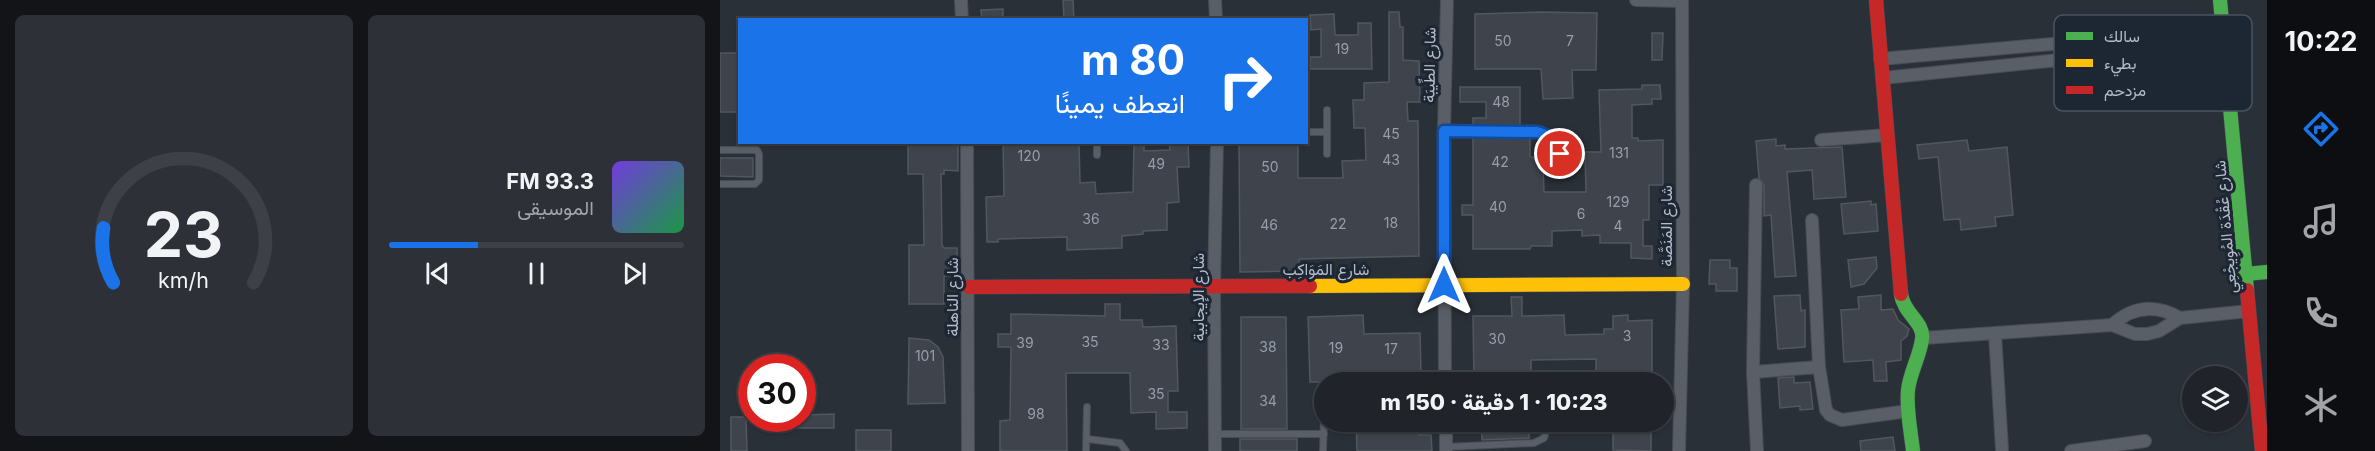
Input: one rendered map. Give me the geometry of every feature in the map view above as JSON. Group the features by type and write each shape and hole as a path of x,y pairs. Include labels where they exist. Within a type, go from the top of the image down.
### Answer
{"main road":[{"path":"1876,0 1902,304 1919,326 1923,338 1909,379 1908,411 1913,451"},
{"name":"شارع عُقْدَة المُوِيجْعِي","path":"2220,0 2221,15"},
{"name":"شارع عُقْدَة المُوِيجْعِي","path":"2230,111 2262,451"},
{"path":"2246,274 2267,272"},
{"name":"شارع المَوَاكِب","path":"969,287 1683,284"}],"street":[{"path":"961,0 962,18"},
{"path":"1215,0 1216,18"},
{"name":"شارع الطِّيبَة","path":"1445,372 1444,131 1447,0"},
{"path":"1636,0 1682,1"},
{"name":"شارع المَنَصَّة","path":"1679,451 1683,284 1682,1"},
{"path":"1881,59 2054,44"},
{"path":"1882,78 2054,60"},
{"path":"1821,140 1887,135"},
{"name":"شارع الناهلة","path":"967,144 968,451"},
{"name":"شارع الإيجابية","path":"1215,451 1214,286 1217,144"},
{"path":"1756,185 1753,372 1757,451"},
{"path":"1812,220 1819,368 1823,404 1830,415 1842,420 1908,411"},
{"path":"2112,325 2120,318 2140,309 2161,309 2180,318"},
{"path":"1923,338 2112,325 2123,331 2147,334 2160,331 2180,318 2249,311"},
{"path":"1995,334 2003,450"},
{"path":"1753,372 1819,368"},
{"path":"1446,432 1446,449"},
{"path":"2071,451 2145,441"}],"lane":[{"path":"1327,154 1328,110"},
{"path":"1444,131 1537,132 1547,134 1560,154"},
{"path":"1308,132 1327,132"},
{"path":"1097,144 1097,155"},
{"path":"720,150 757,150 759,153 759,180 755,184 720,184"},
{"path":"1086,451 1087,407"},
{"path":"1446,449 1534,443 1544,438 1546,432"},
{"path":"1215,434 1324,434 1323,451"},
{"path":"1087,439 1120,443 1126,451"}],"building":[{"path":"1063,0 1073,0 1074,18 1064,18"},
{"path":"1003,9 1003,18 982,18 981,10"},
{"path":"1389,12 1399,12 1400,27 1403,27 1403,60 1419,61 1420,102 1407,102 1408,121 1418,121 1419,256 1299,259 1299,271 1240,272 1239,144 1298,144 1298,178 1343,178 1342,161 1366,160 1365,128 1354,128 1353,100 1364,100 1364,83 1389,82"},
{"path":"1597,13 1596,70 1572,70 1573,98 1543,99 1541,69 1475,69 1475,14"},
{"path":"1334,14 1335,35 1358,35 1358,23 1371,23 1372,69 1310,69 1310,57 1321,57 1321,29 1311,30 1310,15"},
{"path":"1652,33 1663,33 1662,60 1652,60"},
{"path":"720,53 738,53 738,112 720,112"},
{"path":"1642,85 1660,85 1661,99 1652,99 1652,104 1632,105 1632,138 1638,138 1638,141 1663,140 1663,185 1649,185 1649,220 1643,220 1643,246 1652,246 1652,259 1631,258 1631,243 1600,243 1600,235 1582,236 1582,230 1552,231 1552,246 1531,246 1530,249 1473,249 1473,215 1462,215 1462,205 1473,205 1473,137 1530,137 1530,157 1539,157 1539,164 1543,164 1544,192 1586,192 1585,152 1601,152 1599,90 1642,89"},
{"path":"1460,87 1520,87 1520,127 1473,126 1473,118 1486,118 1486,102 1460,102"},
{"path":"1776,139 1776,146 1785,145 1785,149 1842,147 1846,197 1814,199 1812,170 1787,172 1796,276 1775,277 1771,215 1764,216 1764,185 1759,178 1756,141"},
{"path":"1967,140 1969,151 2007,147 2013,215 1995,217 1996,226 1961,230 1960,219 1944,220 1938,157 1919,159 1917,145"},
{"path":"908,144 958,144 958,171 944,170 944,174 941,174 942,245 944,248 957,248 958,275 944,276 944,304 909,304 909,245 924,245 923,174 908,174"},
{"path":"1003,144 1079,144 1080,183 1095,182 1096,194 1133,192 1134,144 1144,144 1144,151 1170,150 1169,144 1188,144 1189,167 1177,167 1179,202 1167,203 1167,230 1143,231 1143,234 1122,236 1122,248 1067,250 1067,237 998,239 998,242 987,242 986,197 1004,196"},
{"path":"720,158 753,158 753,177 720,176"},
{"path":"1871,201 1871,205 1876,204 1878,231 1844,234 1841,204"},
{"path":"1876,257 1877,268 1864,284 1851,287 1848,260"},
{"path":"1710,260 1730,260 1730,268 1737,268 1737,291 1716,291 1716,284 1709,284"},
{"path":"1800,295 1801,311 1805,310 1805,347 1778,349 1774,296"},
{"path":"1881,295 1881,310 1893,309 1898,320 1909,329 1907,336 1901,341 1901,360 1886,362 1887,381 1874,381 1873,360 1844,362 1841,310 1859,309 1858,297"},
{"path":"1511,297 1522,297 1522,316 1564,315 1565,335 1604,334 1604,329 1613,329 1613,316 1628,315 1628,321 1652,320 1652,372 1596,372 1596,359 1531,360 1531,372 1474,372 1473,316 1512,316"},
{"path":"1105,304 1120,304 1120,320 1142,320 1143,327 1176,326 1178,391 1168,391 1168,412 1187,412 1187,428 1156,429 1156,412 1131,413 1130,373 1066,373 1067,451 1000,451 1000,421 1010,420 1011,347 998,347 998,334 1011,334 1011,314 1105,316"},
{"path":"1363,315 1364,334 1420,333 1421,372 1314,372 1314,382 1310,382 1308,317"},
{"path":"1241,317 1286,317 1287,429 1241,429"},
{"path":"909,338 929,340 938,347 943,357 945,403 908,404"},
{"path":"1794,377 1794,383 1810,382 1813,409 1800,410 1800,406 1780,408 1778,378"},
{"path":"834,414 834,428 816,428 816,415"},
{"path":"731,417 738,417 738,432 746,432 747,451 731,451"},
{"path":"856,430 891,430 891,451 856,451"},
{"path":"1356,432 1419,432 1419,435 1431,435 1432,451 1357,451"},
{"path":"1482,432 1529,432 1529,438 1482,440"},
{"path":"1651,432 1651,451 1613,450 1613,433 1596,433"},
{"path":"1893,437 1895,451 1861,451 1860,441"},
{"path":"1240,439 1297,439 1297,451 1240,451"}],"traffic: fast":[{"path":"2220,0 2221,15"},
{"path":"2230,111 2247,290"},
{"path":"2246,274 2267,272"},
{"path":"1901,294 1922,333 1921,345 1908,390 1908,413 1913,451"}],"traffic: slow":[{"path":"1310,286 1683,284"}],"traffic: jam":[{"path":"1876,0 1901,294"},
{"path":"969,287 1310,286"},
{"path":"2247,290 2262,451"}],"route":[{"path":"1444,285 1444,131 1537,132 1547,134 1560,154"}]}
